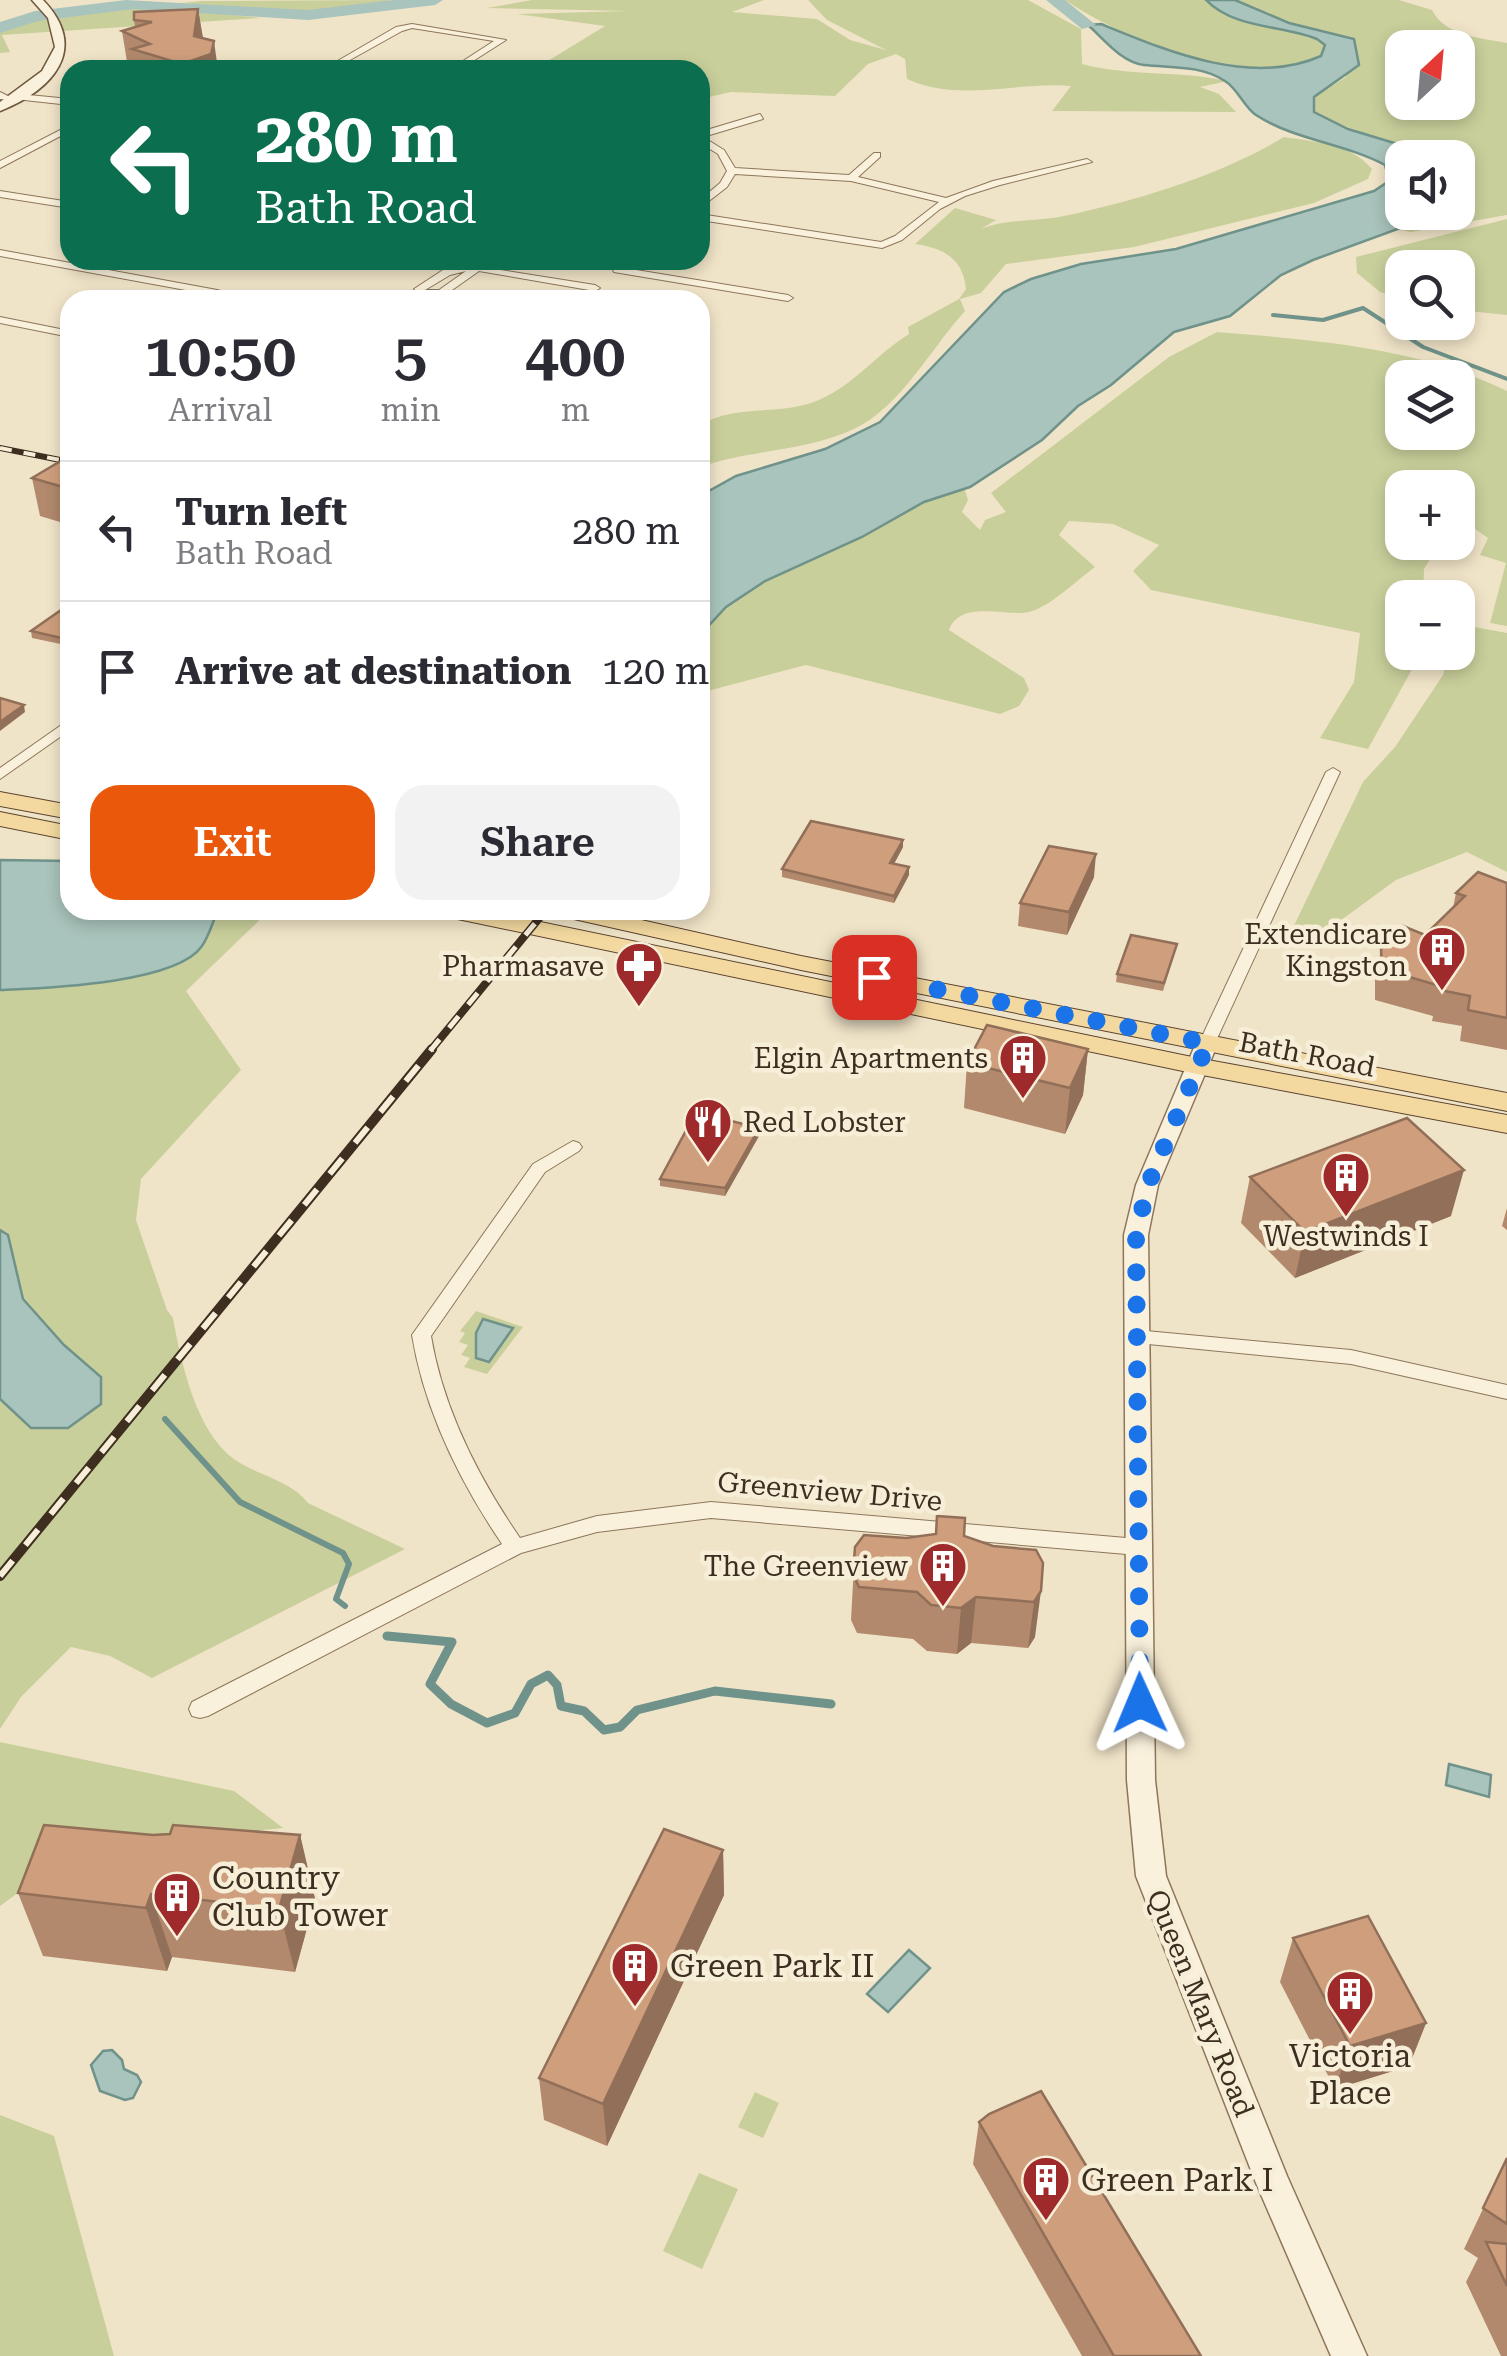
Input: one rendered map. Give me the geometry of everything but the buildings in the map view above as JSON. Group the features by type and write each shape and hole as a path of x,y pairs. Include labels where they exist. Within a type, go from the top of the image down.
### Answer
{"main road":[{"path":"5,100 57,59 64,36 56,16 37,0"},
{"path":"0,799 60,810"},
{"path":"0,818 60,831"},
{"name":"Bath Road","path":"505,920 797,971 1202,1055 1507,1124"},
{"name":"Bath Road","path":"603,920 797,971"},
{"name":"Bath Road","path":"1202,1055 1507,1102"}],"street":[{"path":"343,60 399,28 412,26 502,40 469,60"},
{"path":"5,100 60,102"},
{"path":"710,134 760,117"},
{"path":"0,164 60,133"},
{"path":"710,144 721,152 732,171"},
{"path":"850,178 878,155"},
{"path":"710,219 882,245 897,241 914,223 947,201 1087,162"},
{"path":"732,171 850,178 947,201"},
{"path":"710,194 732,171"},
{"path":"0,194 60,203"},
{"path":"0,253 60,264"},
{"path":"92,270 201,290"},
{"path":"421,290 446,270"},
{"path":"445,290 474,270"},
{"path":"489,270 595,288"},
{"path":"592,290 618,270 788,298"},
{"path":"0,320 60,332"},
{"path":"0,775 60,730"},
{"name":"Queen Mary Road","path":"1333,772 1202,1055 1141,1204 1136,1235 1135,1337 1141,1780 1151,1876 1273,2183 1350,2356"},
{"path":"515,1547 495,1520 424,1366 420,1335 539,1168 572,1148"},
{"path":"1135,1337 1351,1357 1507,1392"},
{"name":"Greenview Drive","path":"200,1708 515,1547 597,1524 711,1510 1138,1547"}],"green space":[{"path":"392,0 342,10 277,11 183,3 176,8 261,18 2,35 10,52 0,53 0,22 14,19 202,1"},
{"path":"532,0 764,0 732,12 817,19 850,40 886,50 827,20 808,0 1028,0 1081,29 1082,64 1228,81 1200,87 1219,94 1236,112 1052,111 1071,86 947,90 907,79 905,59 896,54 868,64 835,96 731,92 710,97 710,60 549,60 605,26 517,14 628,11 487,8"},
{"path":"1065,0 1211,0 1238,17 1297,32 1325,45 1321,56 1290,65 1223,64 1154,46"},
{"path":"1235,0 1399,0 1432,10 1454,30 1385,30 1385,120 1475,120 1475,37 1507,43 1507,215 1475,221 1475,140 1385,140 1314,112 1314,97 1346,77 1328,32 1289,23"},
{"path":"1284,137 1331,145 1353,154 1372,169 1368,179 1314,203 1134,247 1006,264 981,293 960,299 965,311 902,391 872,418 818,442 710,464 710,420 729,414 791,408 821,399 909,334 908,327 959,299 966,289 956,262 934,248 915,244 955,208 996,220 981,229 1064,216 1177,185"},
{"path":"1507,219 1507,315 1475,312 1475,250 1385,250 1385,293 1357,273 1356,257"},
{"path":"1217,332 1365,348 1422,360 1385,360 1385,450 1475,450 1475,377 1507,391 1507,626 1490,623 1506,563 1480,555 1488,538 1475,529 1475,470 1385,470 1385,560 1430,560 1424,580 1385,580 1385,670 1412,670 1368,749 1320,738 1354,682 1360,633 1151,590 1133,571 1159,545 1113,524 1069,521 1059,535 1095,567 1046,605 1019,613 973,612 955,621 949,630 1024,678 1029,690 1019,706 1000,714 806,665 710,690 710,593 960,475 968,500 962,512 980,530 985,520 1006,512 991,493 1169,357"},
{"path":"1475,627 1507,633 1507,872 1467,852 1396,880 1315,939 1290,934 1363,782 1395,747 1444,670 1475,670"},
{"path":"214,920 260,920 186,991 241,1070 141,1179 136,1220 173,1318 192,1395 210,1432 234,1459 283,1483 308,1503 405,1549 152,1678 110,1656 71,1647 21,1697 0,1729 0,976 205,941"},
{"path":"476,1311 523,1327 487,1374 464,1367 470,1358 461,1355 468,1345 459,1342 465,1333 460,1331"},
{"path":"0,1742 234,1791 283,1828 76,1850 0,1906"},
{"path":"755,2092 779,2103 763,2138 738,2127"},
{"path":"0,2115 54,2136 114,2356 0,2356"},
{"path":"699,2173 738,2189 702,2269 663,2251"}],"water":[{"path":"1206,0 1235,0 1289,23 1354,39 1359,65 1314,97 1314,112 1348,129 1385,140 1385,165 1271,123 1256,115 1230,84 1216,76 1136,63 1113,49 1088,25 1101,24 1181,54 1238,67 1294,65 1321,56 1325,45 1317,39 1230,16"},
{"path":"1385,184 1385,230 1395,230 1281,275 1230,316 1174,332 1111,385 1078,406 1042,440 970,487 924,502 862,537 765,581 726,607 710,624 710,490 736,476 825,449 880,422 1004,292 1081,264 1176,249 1374,191"},
{"path":"0,860 60,861 60,920 214,920 202,946 188,959 166,969 108,982 0,990"},
{"path":"0,1230 8,1235 23,1299 64,1345 101,1377 101,1404 68,1428 31,1428 0,1399"},
{"path":"483,1319 513,1328 489,1362 476,1358 476,1333"},
{"path":"1449,1764 1491,1775 1489,1797 1446,1785"},
{"path":"909,1950 930,1968 888,2012 867,1994"},
{"path":"112,2050 122,2060 124,2069 137,2075 141,2082 133,2098 125,2100 100,2091 91,2065 103,2051"}],"waterway":[{"path":"0,28 35,16 134,4 308,15 435,0"},
{"path":"1054,0 1088,25"},
{"path":"1273,315 1323,320 1363,308 1423,347 1507,379"},
{"path":"165,1419 240,1502 343,1553 349,1564 336,1599 345,1606"},
{"path":"387,1636 452,1642 430,1684 451,1704 487,1723 515,1713 531,1684 548,1675 557,1685 561,1706 584,1711 604,1730 620,1727 637,1710 715,1691 831,1704"}],"railway":[{"path":"0,448 60,460"},
{"path":"430,1051 538,920"},
{"path":"0,1576 432,1049"}],"place":[{"name":"Extendicare Kingston","path":"1442,992"},
{"name":"Pharmasave","path":"639,1008"},
{"name":"Elgin Apartments","path":"1023,1100"},
{"name":"Red Lobster","path":"708,1164"},
{"name":"Westwinds I","path":"1346,1218"},
{"name":"The Greenview","path":"943,1608"},
{"name":"Country Club Tower","path":"177,1938"},
{"name":"Green Park II","path":"635,2008"},
{"name":"Victoria Place","path":"1350,2036"},
{"name":"Green Park I","path":"1046,2222"}],"route":[{"path":"874,977 1208,1043 1148,1185 1136,1235 1140,1703"}]}
